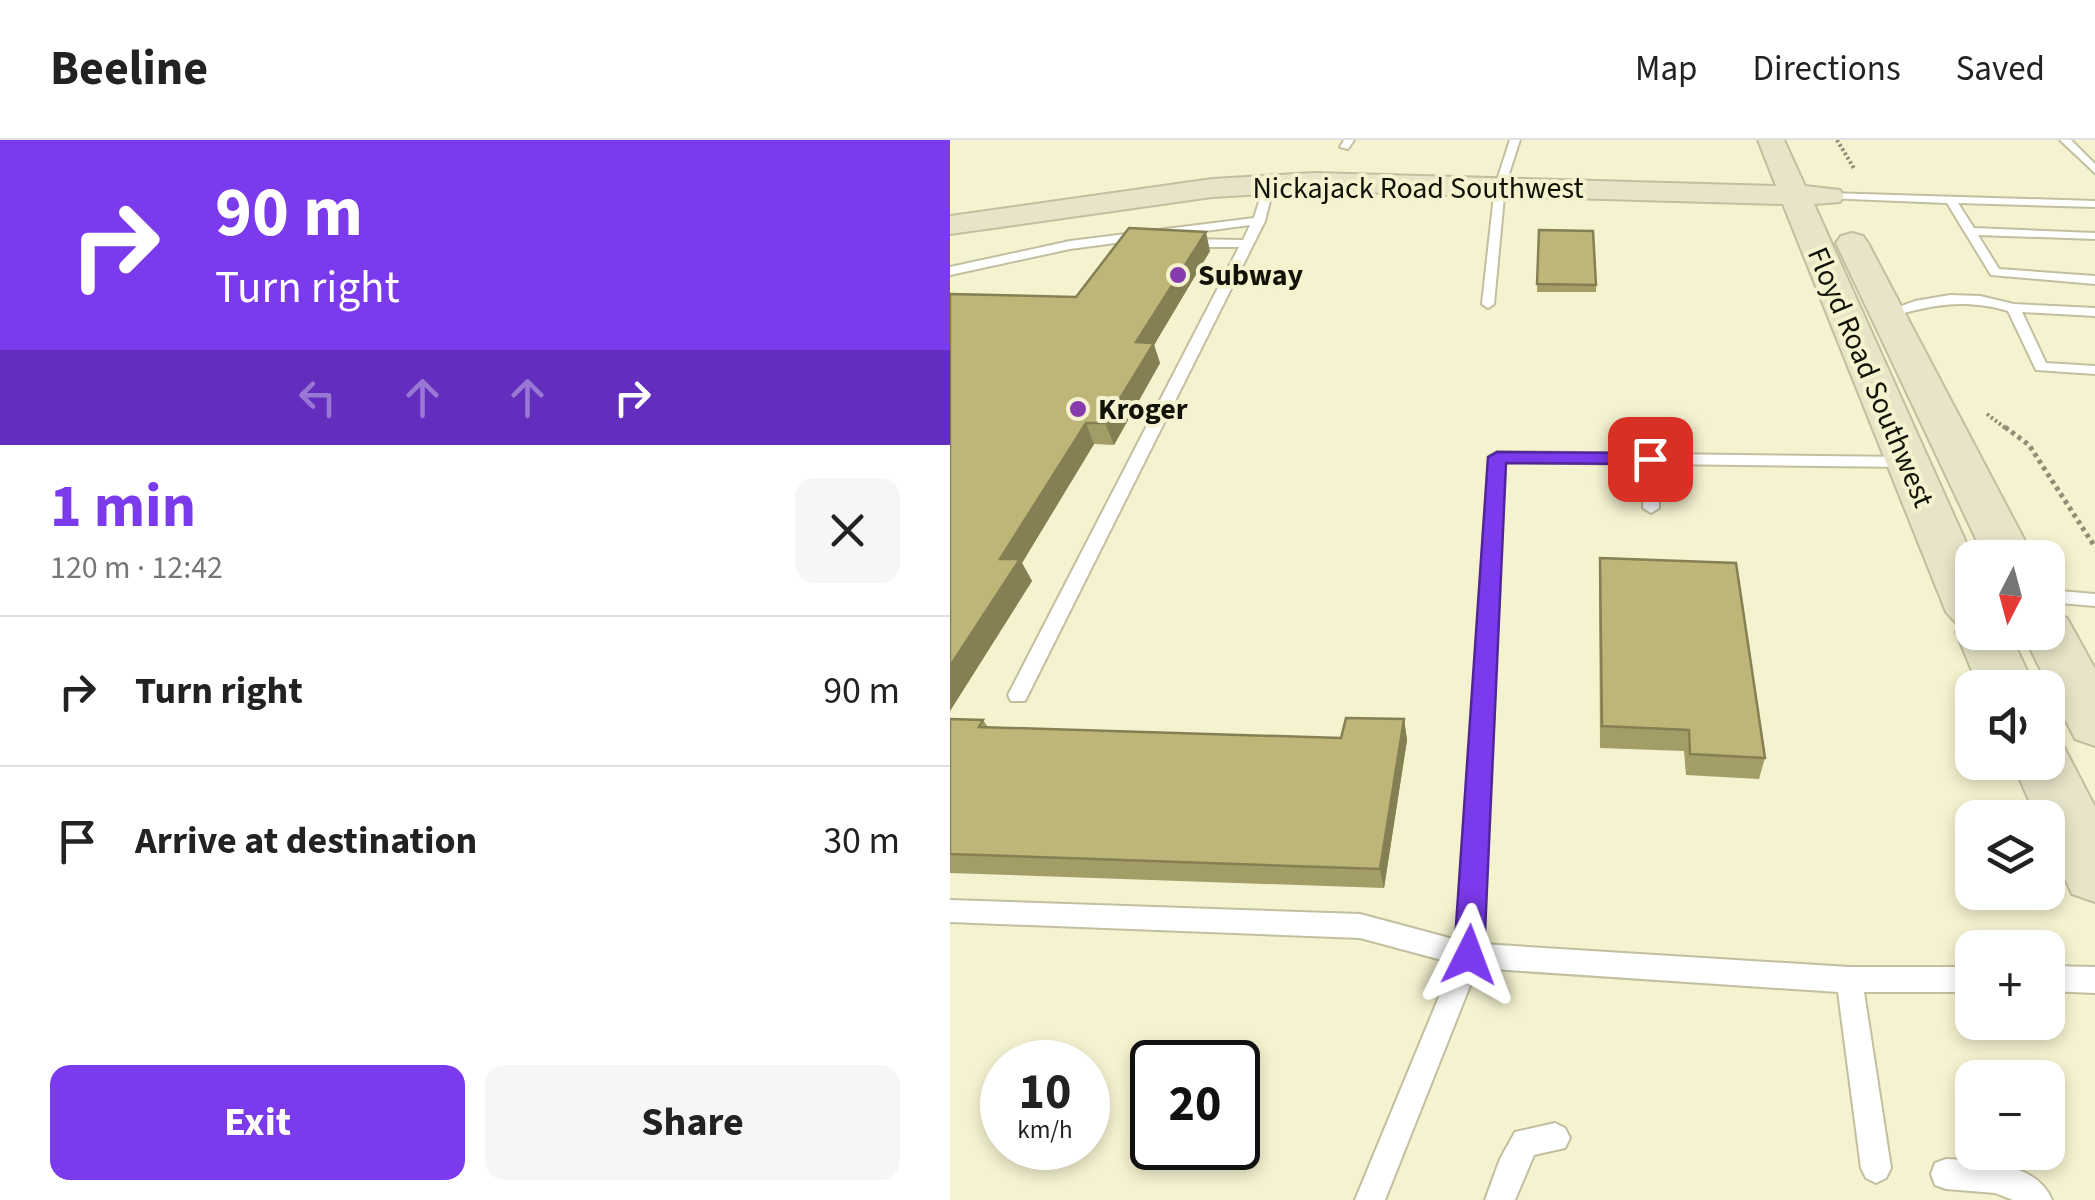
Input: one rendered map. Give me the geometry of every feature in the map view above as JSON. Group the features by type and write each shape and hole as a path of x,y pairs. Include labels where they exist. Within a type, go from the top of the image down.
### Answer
{"main road":[{"name":"Floyd Road Southwest","path":"1771,140 1830,196 1908,462 1955,572"},
{"name":"Floyd Road Southwest","path":"1802,140 2001,540"},
{"name":"Nickajack Road Southwest","path":"950,225 1212,188 1335,182 1830,196"},
{"path":"2058,650 2095,722"},
{"path":"2051,780 2095,873"}],"lane":[{"path":"1488,304 1500,186 1516,140"},
{"path":"2066,141 2095,170"},
{"path":"1018,695 1258,221 1269,185"},
{"path":"1830,196 2095,204"},
{"path":"1951,200 1995,272 2041,367 2095,370"},
{"path":"950,271 1016,255 1258,221"},
{"path":"1971,231 2095,236"},
{"path":"1119,239 1246,244"},
{"path":"1995,272 2095,280"},
{"path":"1887,314 1934,298 1985,299 2014,308 2095,312"},
{"path":"1370,1200 1469,955 1497,457 1908,462"},
{"path":"1650,459 1650,508"},
{"path":"2065,597 2095,600"},
{"path":"950,912 1360,926 1469,955 1849,980 1955,979"},
{"path":"2065,979 2095,980"},
{"path":"1849,980 1876,1168"},
{"path":"1500,1200 1510,1169 1525,1142 1555,1138"},
{"path":"1946,1174 2001,1178 2037,1200"}],"path":[{"path":"1830,196 1837,140"},
{"path":"1986,413 2029,445 2095,547"}],"building":[{"path":"1129,228 1206,232 1136,342 1154,343 1105,423 1086,423 1000,559 1020,559 950,666 950,294 1076,297"},
{"path":"1539,230 1593,231 1596,285 1537,284"},
{"path":"1600,558 1736,563 1765,758 1690,754 1689,730 1602,726"},
{"path":"1346,718 1404,719 1380,869 950,854 950,719 983,720 979,727 1341,738"}],"place":[{"name":"Subway","path":"1178,275"},
{"name":"Kroger","path":"1078,409"}],"route":[{"path":"1469,955 1497,457 1650,459"}]}
